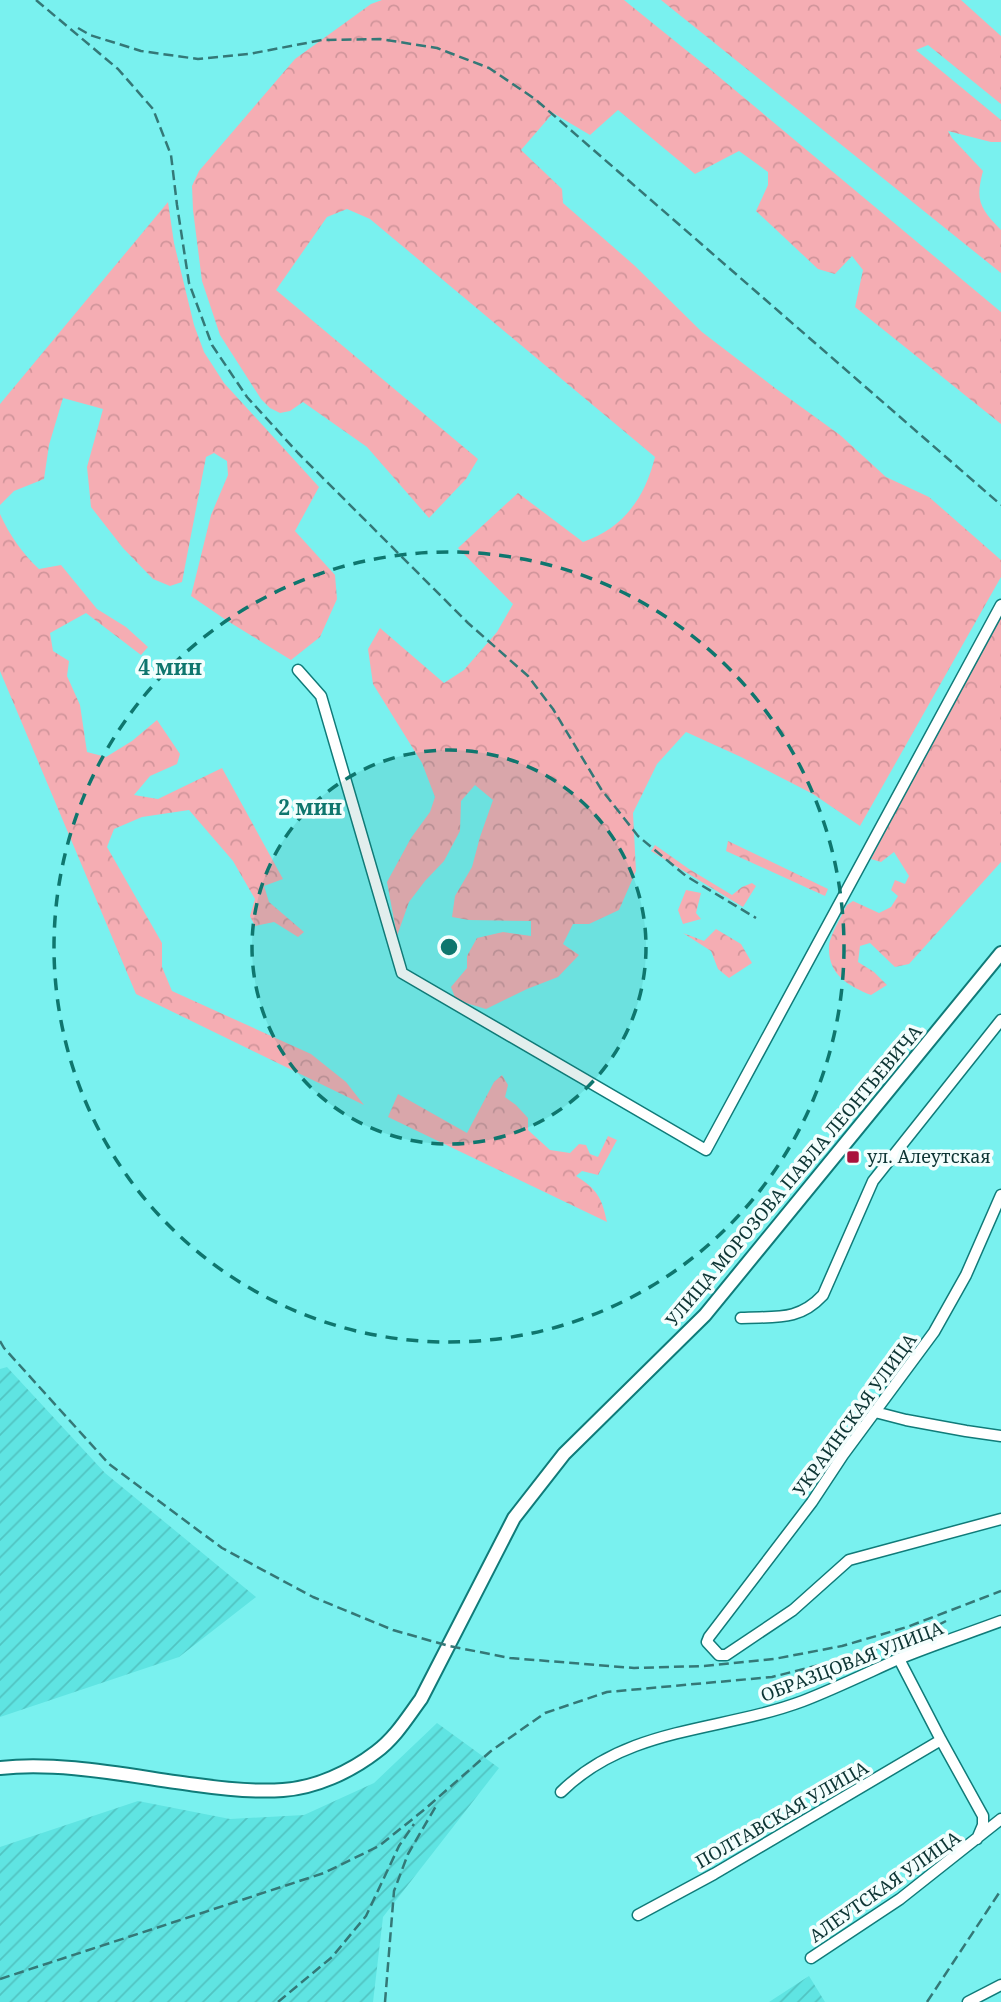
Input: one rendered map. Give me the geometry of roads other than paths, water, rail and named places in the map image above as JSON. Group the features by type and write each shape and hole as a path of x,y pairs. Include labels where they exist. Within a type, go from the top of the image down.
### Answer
{"main road":[{"name":"УЛИЦА МОРОЗОВА ПАВЛА ЛЕОНТЬЕВИЧА","path":"0,1768 64,1768 237,1789 285,1790 314,1784 337,1775 377,1752 402,1726 421,1699 514,1518 564,1454 705,1315 1001,953"}],"street":[{"path":"298,670 321,696 402,973 706,1150 1001,605"},
{"path":"741,1318 802,1313 823,1295 873,1181 1001,1020"},
{"name":"УКРАИНСКАЯ УЛИЦА","path":"1001,1195 966,1275 934,1332 843,1455 813,1503 709,1637 708,1644 719,1655 726,1655 793,1610 845,1562 854,1558 1001,1519"},
{"path":"875,1412 942,1427 1001,1436"},
{"name":"ОБРАЗЦОВАЯ УЛИЦА","path":"561,1792 572,1781 610,1756 651,1739 766,1713 804,1701 899,1659 1001,1621"},
{"path":"899,1659 984,1816 977,1840"},
{"name":"ПОЛТАВСКАЯ УЛИЦА","path":"638,1915 714,1874 941,1740"},
{"name":"АЛЕУТСКАЯ УЛИЦА","path":"811,1958 900,1899 1001,1819"},
{"path":"968,2002 1001,1985"}],"railway":[{"path":"36,0 118,69 153,109 171,155 189,283 212,345 247,397 298,453 468,623 528,676 553,709 601,789 638,836 686,876 756,918"},
{"path":"78,28 90,35 141,51 198,59 249,54 322,40 380,39 437,48 489,68 535,99 1001,505"},
{"path":"0,1341 109,1464 222,1548 313,1597 393,1630 449,1646 510,1658 634,1668 704,1666 774,1659 842,1646 907,1627 1001,1591"},
{"path":"0,1979 324,1873 379,1846 491,1751 545,1713 607,1692 772,1677 863,1654 927,1631 946,1621"},
{"path":"385,2002 394,1891 408,1854 436,1806"},
{"path":"278,2002 332,1957 366,1916 399,1846 414,1824"},
{"path":"927,2002 1001,1890"}],"place":[{"name":"ул. Алеутская","path":"853,1157"}]}
